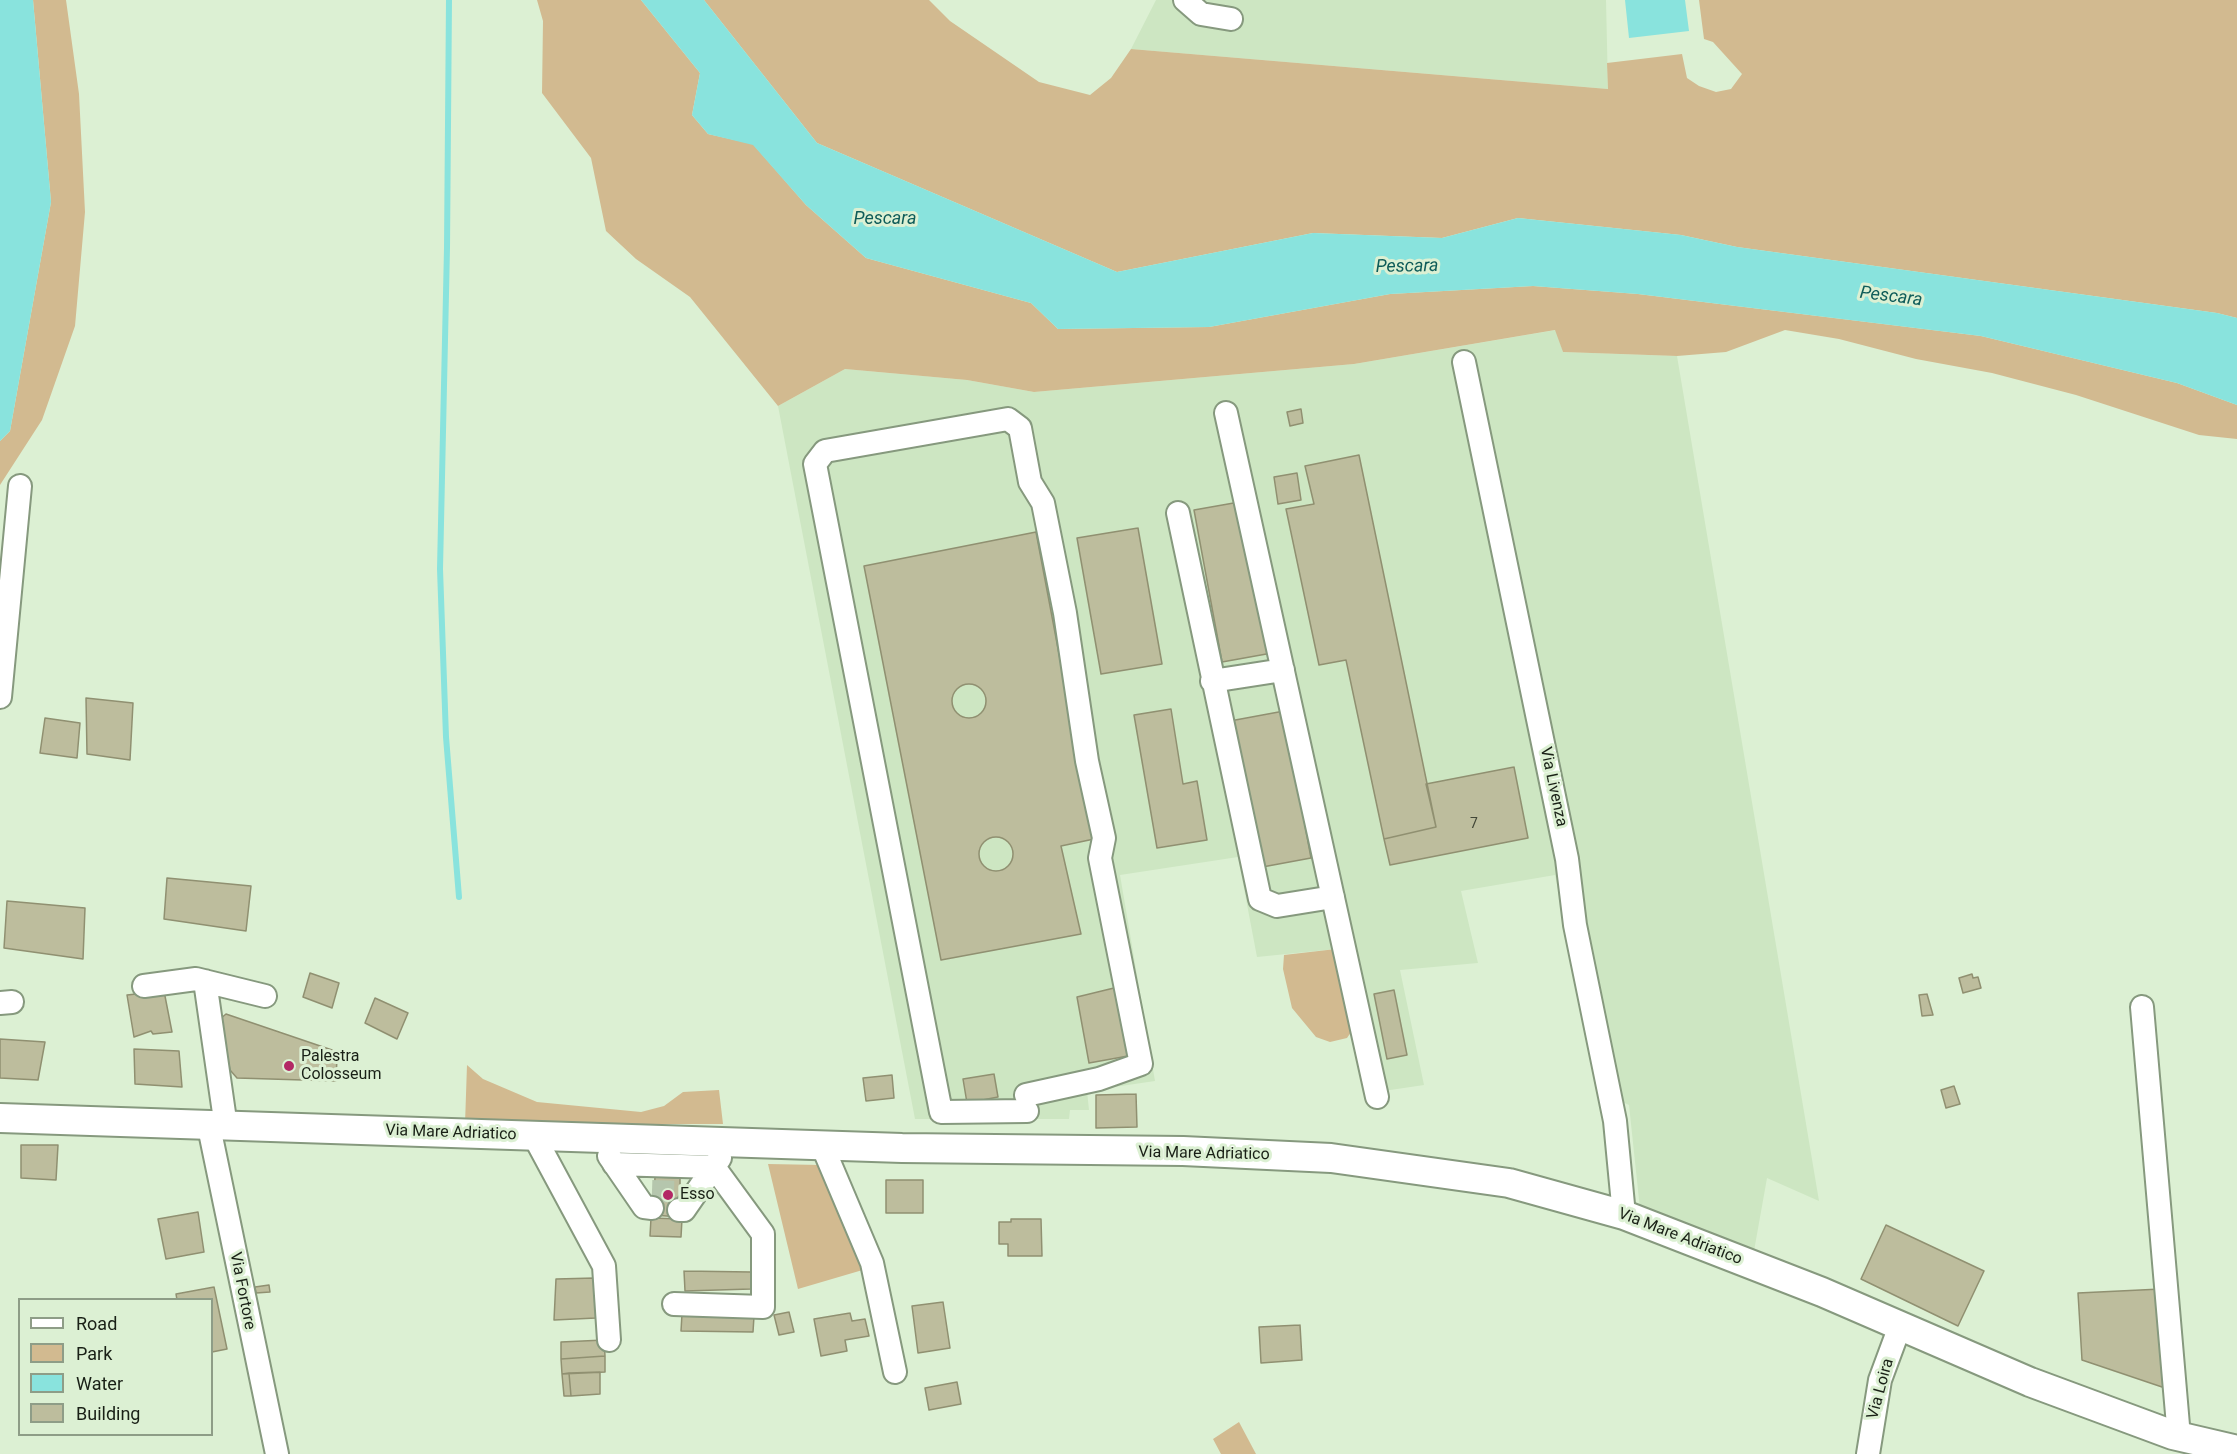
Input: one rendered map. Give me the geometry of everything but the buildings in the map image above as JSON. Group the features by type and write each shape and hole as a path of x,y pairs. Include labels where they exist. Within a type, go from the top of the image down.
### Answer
{"main road":[{"name":"Via Mare Adriatico","path":"0,1118 902,1148 951,1131 1027,1125 1067,1135 1093,1151 1183,1151 1331,1158 1509,1183 1624,1215 1822,1292 2030,1382 2179,1437 2237,1450"}],"street":[{"path":"1185,0 1201,14 1231,19"},
{"name":"Via Livenza","path":"1464,362 1568,859 1575,925 1615,1121 1624,1215"},
{"path":"1226,413 1377,1097"},
{"path":"951,1131 815,464 825,451 1008,419 1020,428 1030,482 1042,503 1065,613 1087,761 1104,838 1100,858 1141,1065 1099,1079 1027,1125"},
{"path":"0,697 20,486"},
{"path":"1178,513 1260,899 1277,906 1333,897"},
{"path":"1212,681 1283,670"},
{"path":"144,986 196,979 265,996"},
{"name":"Via Fortore","path":"205,981 218,1127 277,1454"},
{"path":"2142,1007 2179,1437"},
{"path":"534,1136 604,1266 609,1341"},
{"path":"596,1137 614,1164 645,1196"},
{"path":"686,1198 714,1167 731,1142"},
{"path":"822,1145 872,1263 895,1372"},
{"path":"614,1164 714,1167"},
{"path":"674,1304 763,1307 763,1234 714,1167"},
{"name":"Via Loira","path":"1868,1454 1880,1380 1900,1326"}],"shaded area":[{"path":"1156,0 1606,0 1608,89 1131,49"},
{"path":"1556,330 1563,352 1677,356 1819,1201 1767,1178 1754,1251 1640,1209 1629,1105 1599,1091 1555,875 1461,891 1478,963 1400,970 1424,1085 1370,1093 1336,949 1257,957 1238,857 1120,875 1155,1081 1087,1091 1089,1110 1070,1110 1069,1119 915,1119 778,406 845,369 967,380 1034,392 1354,364"}],"green space":[{"path":"33,0 66,0 79,94 85,212 75,326 42,420 0,485 0,441 10,431 51,202"},
{"path":"537,0 641,0 700,73 692,115 708,134 753,144 806,205 866,258 1031,303 1058,329 1209,327 1390,294 1533,286 1638,294 1981,336 2177,383 2237,405 2237,439 2199,435 2076,395 1992,373 1916,359 1839,339 1785,330 1726,352 1677,356 1563,352 1555,330 1354,364 1034,392 967,380 845,369 778,406 690,297 636,259 606,231 591,158 542,93 543,21"},
{"path":"704,0 929,0 950,21 1039,82 1090,95 1111,78 1131,49 1608,89 1607,63 1682,54 1687,78 1699,86 1716,92 1731,89 1742,74 1713,42 1704,39 1699,0 2237,0 2237,318 2217,313 1737,247 1681,235 1518,218 1442,238 1313,233 1117,272 817,143"},
{"path":"1336,949 1354,1028 1347,1038 1330,1042 1316,1037 1292,1008 1283,969 1284,955"},
{"path":"467,1065 483,1079 537,1102 641,1112 664,1106 683,1092 719,1090 723,1124 465,1124"},
{"path":"768,1164 821,1165 866,1269 798,1289"},
{"path":"1239,1422 1256,1454 1221,1454 1213,1439"}],"water":[{"path":"0,0 33,0 51,202 10,431 0,441"},
{"name":"Pescara","path":"641,0 704,0 817,143 1117,272 1313,233 1442,238 1518,218 1681,235 1737,247 2217,313 2237,318 2237,405 2177,383 1981,336 1638,294 1533,286 1390,294 1209,327 1058,329 1031,303 866,258 806,205 753,145 708,134 692,115 700,73"},
{"path":"1625,0 1685,0 1689,31 1629,38"}],"waterway":[{"path":"449,0 447,248 440,569 446,737 459,897"}],"tunnel":[{"path":"652,1191 682,1192"}],"place":[{"name":"Palestra Colosseum","path":"289,1066"},
{"name":"Esso","path":"668,1195"}]}
